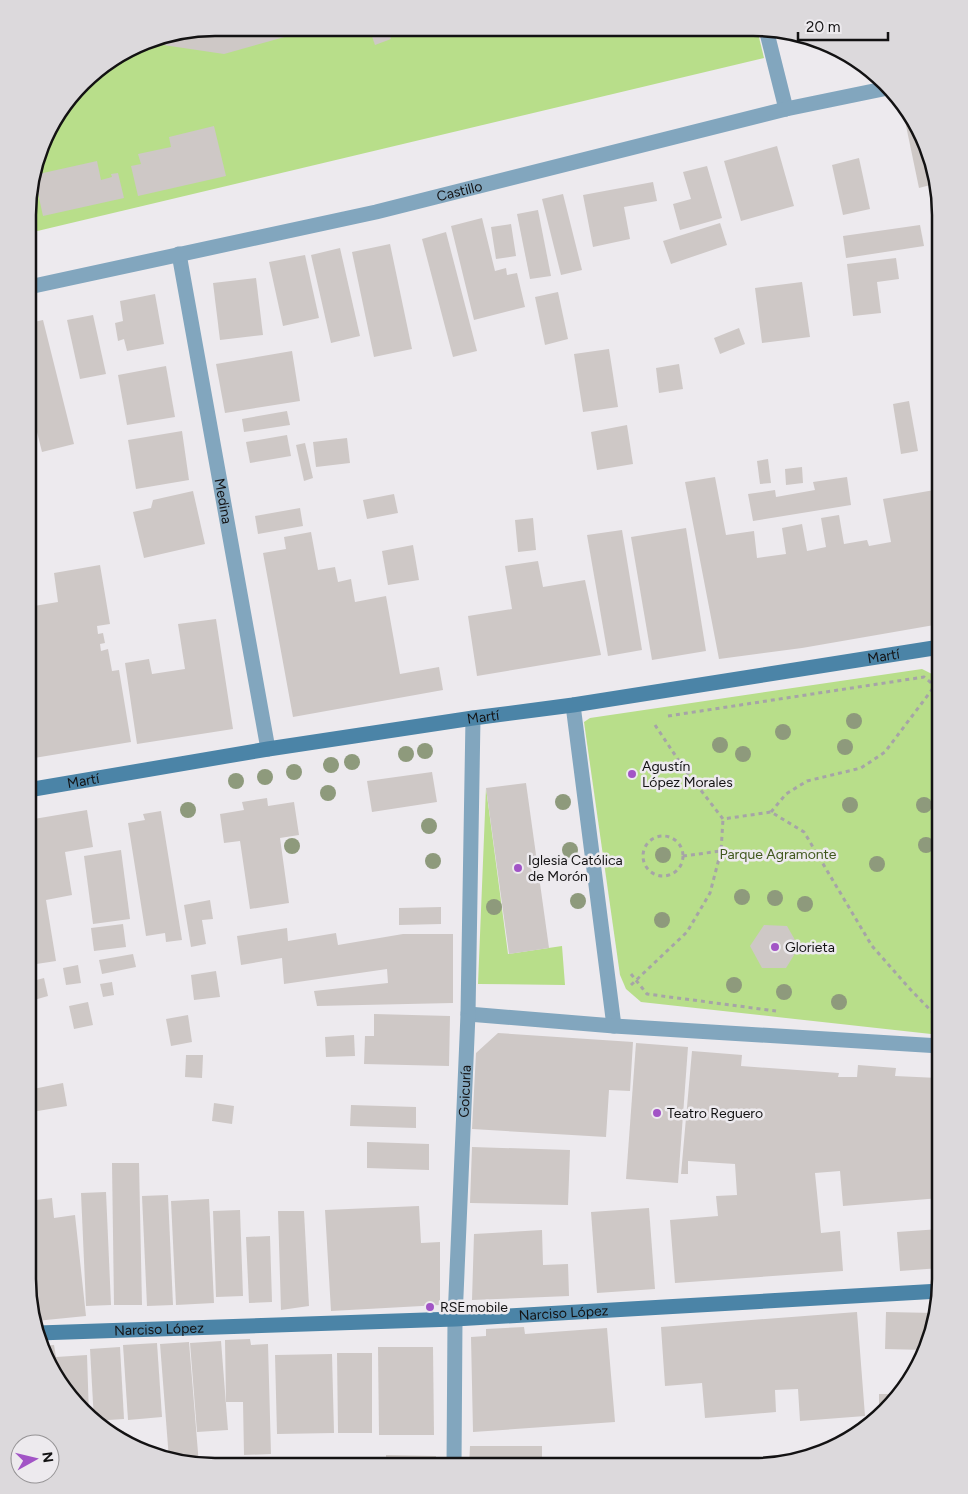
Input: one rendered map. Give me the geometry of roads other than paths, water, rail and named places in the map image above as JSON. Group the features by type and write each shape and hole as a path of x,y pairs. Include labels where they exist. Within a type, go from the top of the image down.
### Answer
{"main road":[{"name":"Martí","path":"36,789 268,749 573,705 932,648"},
{"name":"Narciso López","path":"45,1333 455,1319 931,1291"}],"street":[{"path":"768,37 786,110"},
{"name":"Castillo","path":"36,285 376,212 786,110 880,90"},
{"name":"Medina","path":"179,254 268,749"},
{"path":"573,705 614,1026"},
{"name":"Goicuría","path":"454,1458 455,1319 468,1014 473,718"},
{"path":"468,1014 614,1026 932,1046"}],"place":[{"name":"Agustín López Morales","path":"632,774"},
{"name":"Iglesia Católica de Morón","path":"518,868"},
{"name":"Glorieta","path":"775,947"},
{"name":"Teatro Reguero","path":"657,1113"},
{"name":"RSEmobile","path":"430,1307"}],"park label":[{"name":"Parque Agramonte","path":"778,854"}]}
